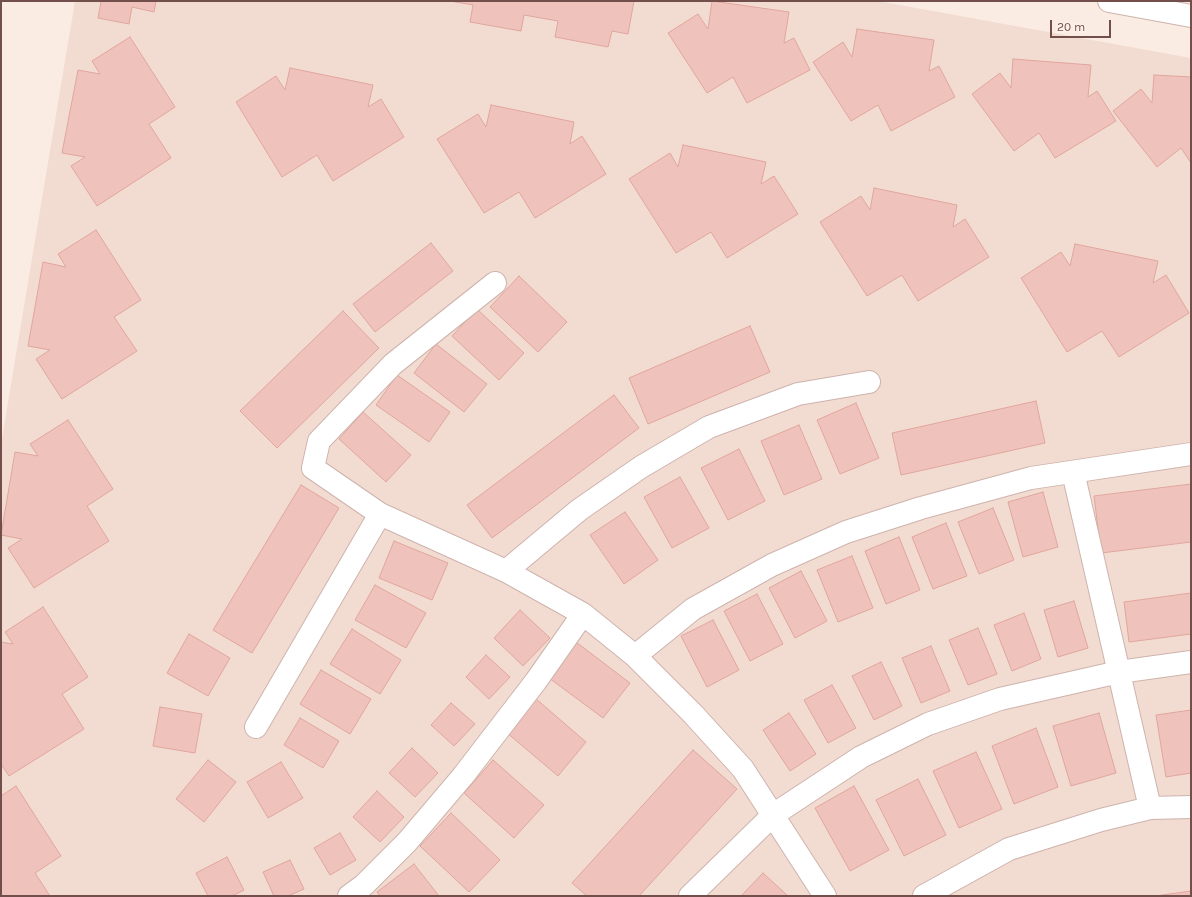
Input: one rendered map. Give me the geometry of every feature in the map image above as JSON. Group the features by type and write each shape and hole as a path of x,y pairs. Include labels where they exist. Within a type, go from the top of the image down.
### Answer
{"street":[{"path":"1109,1 1191,16"},
{"path":"495,283 393,364 319,441 313,468 380,514 506,571 582,614 635,656 693,714 743,769 826,896"},
{"path":"506,571 579,510 634,471 709,427 798,394 869,382"},
{"path":"635,656 693,609 772,565 846,532 921,508 1031,478 1191,454"},
{"path":"1074,472 1150,808"},
{"path":"256,727 380,514"},
{"path":"349,896 364,885 407,842 462,776 536,681 582,614"},
{"path":"690,896 773,815 861,757 928,724 1000,699 1119,672 1191,662"},
{"path":"924,896 1009,849 1101,820 1150,808 1191,807"}],"shaded area":[{"path":"75,1 878,1 1191,58 1191,896 1,896 1,444"}],"building":[{"path":"97,1 156,1 154,12 132,7 129,24 98,18 101,2"},
{"path":"450,1 634,1 628,34 612,31 608,47 555,37 558,21 524,15 521,31 470,22 473,5"},
{"path":"712,1 789,12 784,43 794,38 810,70 747,103 733,77 707,93 668,33 698,14 708,29"},
{"path":"857,29 934,40 929,71 939,66 955,97 891,131 878,105 851,121 813,62 843,42 852,57"},
{"path":"130,37 175,107 149,124 171,158 97,206 71,166 85,157 62,153 78,70 100,74 92,61"},
{"path":"1013,59 1091,65 1088,97 1097,91 1116,121 1055,158 1039,133 1014,151 972,94 1000,73 1011,88"},
{"path":"290,68 373,85 368,107 381,99 404,137 333,181 317,155 282,177 236,102 276,76 285,90"},
{"path":"1154,75 1191,77 1191,163 1181,148 1157,167 1113,111 1141,89 1152,103"},
{"path":"491,105 574,122 570,144 582,136 606,174 535,218 519,192 484,213 437,139 478,114 486,127"},
{"path":"683,145 766,162 761,184 774,176 798,214 727,258 711,232 676,253 629,179 670,153 678,167"},
{"path":"874,188 957,205 953,227 965,219 989,257 918,301 902,275 867,296 820,222 861,196 870,210"},
{"path":"96,230 141,300 114,317 137,351 62,399 36,359 50,350 28,346 43,262 66,267 58,254"},
{"path":"431,243 453,271 375,332 353,304"},
{"path":"1075,244 1158,261 1153,283 1166,275 1189,313 1119,357 1102,331 1067,352 1021,278 1061,252 1070,266"},
{"path":"519,276 567,322 538,352 490,307"},
{"path":"477,309 524,353 499,380 452,336"},
{"path":"343,311 379,348 277,448 240,411"},
{"path":"750,326 770,372 648,424 629,378"},
{"path":"436,344 487,384 464,412 414,373"},
{"path":"397,375 450,412 429,442 376,405"},
{"path":"614,395 639,428 492,538 467,505"},
{"path":"1036,401 1045,443 901,475 892,433"},
{"path":"856,403 879,458 840,474 817,420"},
{"path":"363,412 411,455 386,482 339,439"},
{"path":"68,420 113,489 87,506 109,541 34,588 8,548 22,539 1,535 15,452 38,456 30,444"},
{"path":"799,425 822,479 784,495 761,441"},
{"path":"739,449 765,501 728,520 701,468"},
{"path":"680,477 709,528 672,548 644,497"},
{"path":"1191,484 1191,542 1101,553 1094,496"},
{"path":"301,485 339,508 252,653 213,630"},
{"path":"1043,492 1058,547 1023,557 1008,502"},
{"path":"993,508 1014,560 979,574 958,522"},
{"path":"625,512 658,560 624,584 590,535"},
{"path":"946,523 967,576 933,589 912,537"},
{"path":"899,537 920,590 886,604 865,551"},
{"path":"394,541 448,563 432,600 379,578"},
{"path":"852,556 873,608 838,622 817,570"},
{"path":"801,571 827,621 795,638 769,588"},
{"path":"375,585 426,613 406,648 355,620"},
{"path":"1191,593 1191,634 1129,642 1124,602"},
{"path":"757,594 783,644 750,661 724,611"},
{"path":"1074,601 1088,648 1058,657 1044,610"},
{"path":"43,607 88,677 62,694 84,729 9,776 1,764 1,642 13,644 5,632"},
{"path":"520,610 550,638 523,666 494,638"},
{"path":"1024,613 1041,659 1012,671 994,625"},
{"path":"713,620 739,670 707,687 681,636"},
{"path":"978,628 997,674 968,685 949,640"},
{"path":"352,629 401,660 380,694 330,664"},
{"path":"189,634 230,658 208,696 167,673"},
{"path":"576,642 630,683 603,718 549,678"},
{"path":"931,646 950,691 921,703 902,658"},
{"path":"486,655 510,677 489,699 466,677"},
{"path":"881,662 902,706 874,720 852,676"},
{"path":"321,670 371,699 350,734 300,704"},
{"path":"832,685 856,728 828,743 804,700"},
{"path":"535,698 586,742 558,776 506,732"},
{"path":"451,703 475,724 454,746 431,725"},
{"path":"160,707 202,714 195,753 153,746"},
{"path":"1191,710 1191,773 1166,777 1156,715"},
{"path":"789,713 816,754 790,771 763,730"},
{"path":"1099,713 1116,773 1071,786 1053,726"},
{"path":"300,718 339,741 323,768 284,745"},
{"path":"1036,728 1058,787 1014,804 992,746"},
{"path":"412,748 438,773 415,797 389,773"},
{"path":"693,750 737,789 639,896 587,896 572,883"},
{"path":"976,752 1002,809 959,828 933,771"},
{"path":"208,760 236,782 204,822 176,799"},
{"path":"493,760 544,805 514,838 464,793"},
{"path":"281,762 303,798 268,818 247,782"},
{"path":"918,779 946,835 904,856 876,800"},
{"path":"16,786 61,856 35,873 50,896 1,896 1,796"},
{"path":"854,786 889,850 850,871 815,808"},
{"path":"377,791 404,817 380,842 353,817"},
{"path":"451,813 500,860 469,892 420,846"},
{"path":"340,833 356,860 330,875 314,848"},
{"path":"227,857 244,890 232,896 208,896 196,873"},
{"path":"290,860 304,889 288,896 274,896 263,872"},
{"path":"414,864 439,896 380,896 377,892"},
{"path":"763,873 788,896 741,896"},
{"path":"1191,891 1191,896 1155,896"}]}
